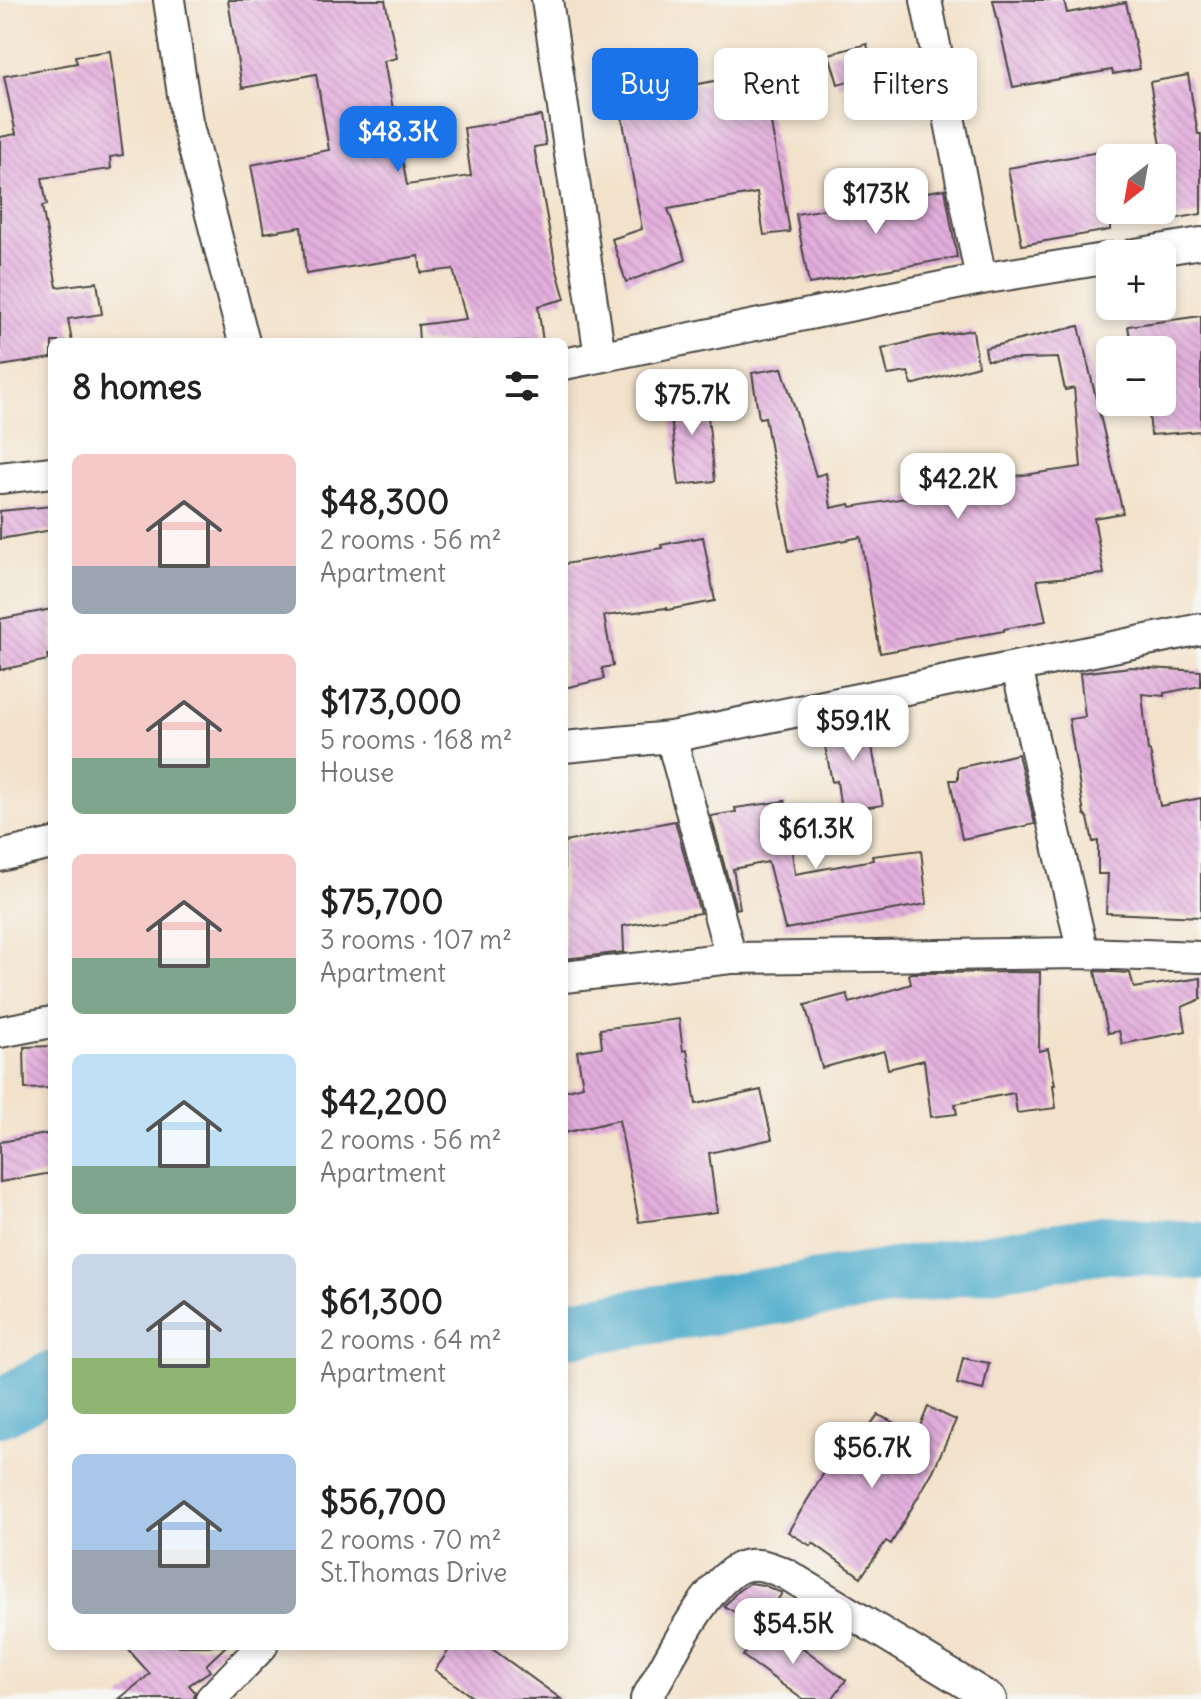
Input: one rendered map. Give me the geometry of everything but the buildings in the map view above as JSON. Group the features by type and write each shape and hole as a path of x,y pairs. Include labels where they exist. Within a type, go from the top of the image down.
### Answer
{"street":[{"path":"169,0 187,122 243,338"},
{"path":"547,0 600,356"},
{"path":"926,0 981,279"},
{"path":"1176,247 1201,243"},
{"path":"568,363 981,279 1096,260"},
{"path":"0,478 48,472"},
{"path":"568,747 671,737 1201,629"},
{"path":"1017,668 1083,953"},
{"path":"671,737 731,958"},
{"path":"0,856 48,845"},
{"path":"568,977 731,958 1083,953 1201,957"},
{"path":"0,1032 48,1023"},
{"path":"646,1699 712,1589 740,1567 763,1564 786,1574 991,1699"},
{"path":"211,1699 258,1650"}],"waterway":[{"path":"568,1328 1104,1244 1201,1251"},
{"path":"0,1408 48,1382"}]}
